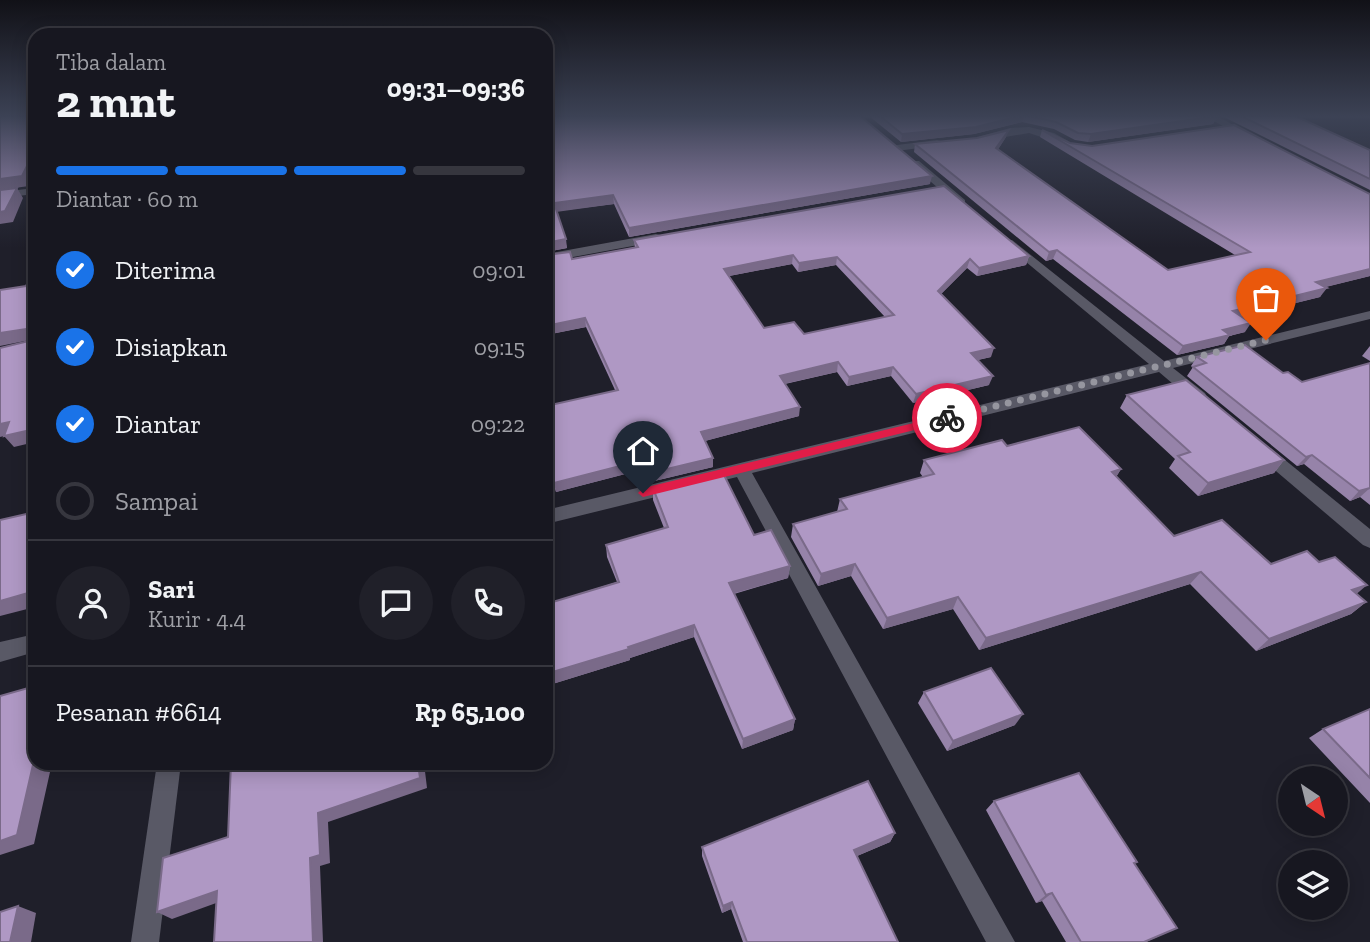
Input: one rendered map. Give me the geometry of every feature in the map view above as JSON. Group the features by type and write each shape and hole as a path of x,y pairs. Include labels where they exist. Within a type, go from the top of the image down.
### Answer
{"street":[{"path":"908,160 937,189 975,214"},
{"path":"0,195 28,192"},
{"path":"996,230 1214,410"},
{"path":"553,257 670,236"},
{"path":"553,515 1370,315"},
{"path":"1256,444 1370,540"},
{"path":"741,468 1001,942"},
{"path":"0,652 28,645"},
{"path":"145,942 168,770"}],"building":[{"path":"0,160 28,160 22,176 0,179"},
{"path":"553,160 913,160 932,176 629,228 613,195 554,203 566,239 553,242"},
{"path":"935,160 1013,160 1168,270 1250,252 1093,160 1303,160 1370,194 1370,269 1316,282 1327,288 1233,311 1251,323 1223,330 1230,335 1183,346 1057,250 1049,252"},
{"path":"1331,160 1370,160 1370,179"},
{"path":"944,186 1029,256 979,268 970,259 938,291 994,348 971,353 993,376 916,394 893,367 849,377 838,362 780,376 800,407 701,432 713,458 646,474 644,470 636,472 632,463 554,483 553,404 618,390 585,318 553,325 553,254 570,252 572,259 638,247 634,240","holes":["793,255 799,263 837,257 894,315 804,334 794,322 764,328 724,269"]},
{"path":"17,188 5,211 0,212 0,190"},
{"path":"28,282 28,330 0,333 0,290 26,286"},
{"path":"28,341 28,431 4,436 9,422 0,424 0,348"},
{"path":"1245,345 1283,373 1288,372 1302,382 1370,363 1370,488 1359,491 1312,455 1306,457 1193,367 1206,363 1197,357"},
{"path":"1186,380 1284,460 1208,483 1178,456 1190,452 1127,395"},
{"path":"1079,427 1121,469 1112,472 1174,536 1222,520 1271,564 1307,551 1319,562 1335,557 1367,585 1352,590 1366,602 1269,639 1201,572 986,638 958,597 887,618 855,564 821,574 793,524 847,509 840,499 934,474 924,460 1002,440 1007,446"},
{"path":"722,471 754,535 771,530 790,566 729,583 795,719 743,739 694,625 628,647 629,649 553,672 553,602 619,582 606,545 668,527 653,488"},
{"path":"28,514 28,593 0,601 0,520"},
{"path":"991,668 1023,714 953,741 924,692"},
{"path":"28,688 28,770 32,770 17,835 0,841 0,696"},
{"path":"1370,709 1370,778 1323,729"},
{"path":"231,770 419,770 420,778 318,813 320,855 310,858 313,942 214,942 217,891 157,912 163,858 228,837"},
{"path":"1079,773 1177,928 1144,942 1081,942 1052,893 1046,895 994,801"},
{"path":"868,781 895,833 854,850 898,942 747,942 732,902 723,906 702,847"},
{"path":"18,906 10,942 0,942 0,912"}],"way so far":[{"path":"947,418 1266,340"}],"route":[{"path":"643,493 947,418"}]}
